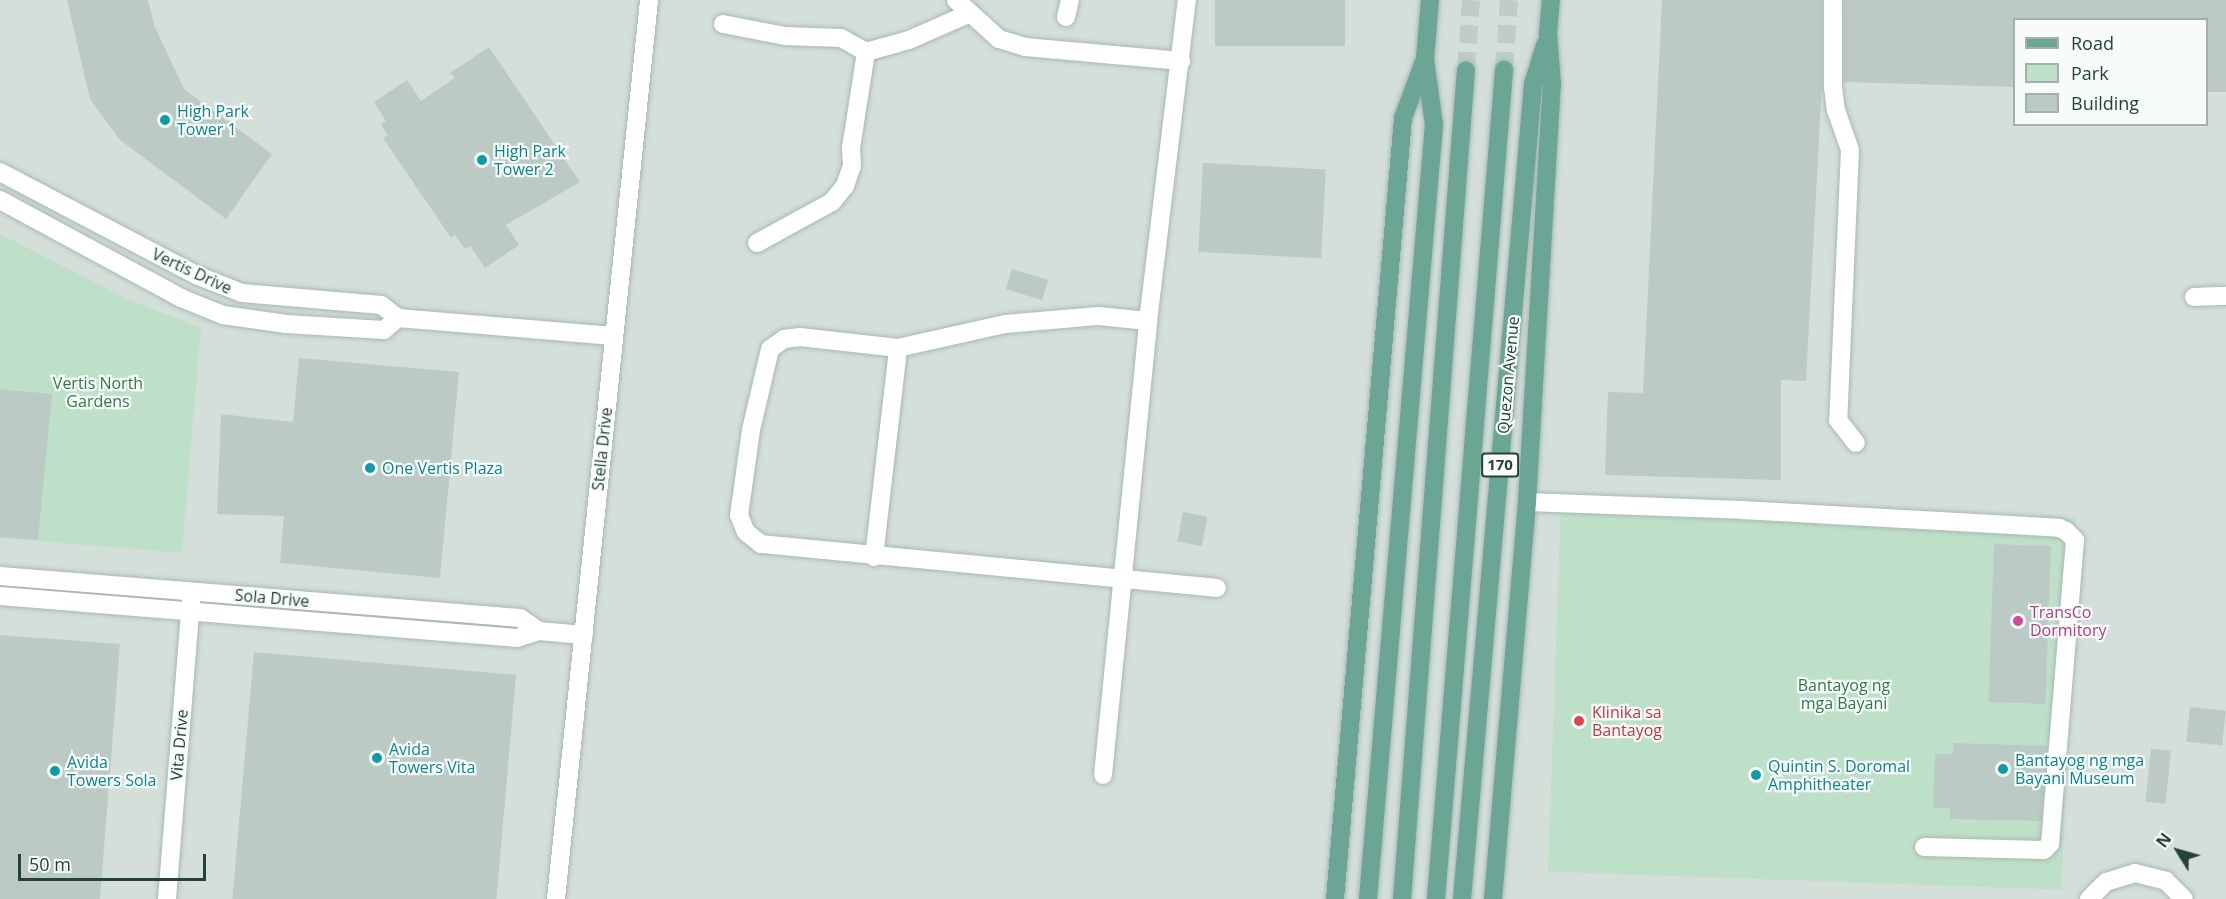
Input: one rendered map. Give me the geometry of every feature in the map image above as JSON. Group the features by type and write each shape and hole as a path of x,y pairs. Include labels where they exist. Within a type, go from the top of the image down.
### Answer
{"main road":[{"path":"1368,899 1434,125 1425,59 1430,0"},
{"name":"Quezon Avenue","path":"1493,899 1527,502 1552,84 1548,33 1551,0"},
{"name":"Quezon Avenue","path":"1462,899 1533,84 1548,33"},
{"path":"1335,899 1403,118 1425,59"},
{"path":"1402,899 1466,70"},
{"name":"Quezon Avenue","path":"1436,899 1504,70"}],"lane":[{"name":"Stella Drive","path":"556,899 649,0"},
{"path":"1103,775 1148,321 1187,0"},
{"path":"1833,0 1833,87 1850,150 1838,420 1856,443"},
{"path":"723,24 785,36 841,38 866,52 909,40 962,7 999,39 1025,47 1181,61"},
{"path":"757,243 832,202 845,186 852,166 850,148 866,52"},
{"name":"Vertis Drive","path":"0,172 223,288 267,298 381,305 398,318 613,336"},
{"name":"Vertis Drive","path":"0,200 181,298 223,315 286,324 384,330 398,318"},
{"path":"2194,297 2226,297"},
{"path":"1148,321 1098,316 1005,324 898,348 800,337 784,339 770,349 751,430 740,515 746,532 761,544 1217,588"},
{"path":"874,556 898,348"},
{"path":"1527,502 1765,511 2058,528 2066,531 2075,540 2050,844 2044,850 1924,847"},
{"name":"Sola Drive","path":"0,576 520,618 539,631"},
{"name":"Vita Drive","path":"167,899 192,591"},
{"name":"Sola Drive","path":"0,596 517,638 539,631 584,635"},
{"path":"2089,899 2106,882 2135,873 2166,881 2184,899"}],"shaded area":[{"path":"0,0 2226,0 2226,899 0,899"}],"green space":[{"name":"Vertis North Gardens","path":"0,234 127,299 201,328 182,553 0,538"},
{"name":"Bantayog ng mga Bayani","path":"1561,500 2075,518 2062,890 1548,872"}],"building":[{"name":"High Park Tower 1","path":"67,0 148,0 154,25 184,89 272,154 226,219 120,140 90,99"},
{"path":"1215,0 1345,0 1345,46 1215,46"},
{"path":"1662,0 1822,0 1822,82 1806,381 1781,380 1781,480 1605,475 1608,392 1643,393"},
{"path":"1844,0 2226,0 2226,92 2208,92 2208,18 2013,18 2013,87 1844,82"},
{"name":"High Park Tower 2","path":"489,47 580,182 506,225 519,245 485,268 470,246 465,249 455,235 451,238 383,138 388,136 381,124 386,121 374,102 407,80 421,101 455,78 450,73"},
{"path":"1203,163 1326,169 1321,258 1198,252"},
{"path":"1012,269 1048,280 1042,300 1006,289"},
{"name":"One Vertis Plaza","path":"299,358 459,372 440,578 280,563 284,516 217,514 221,414 293,422"},
{"path":"0,389 52,394 38,540 0,537"},
{"path":"1183,512 1208,517 1202,546 1177,541"},
{"path":"1994,544 2051,546 2045,704 1988,702"},
{"name":"Avida Towers Sola","path":"0,635 120,644 100,899 0,899"},
{"name":"Avida Towers Vita","path":"254,652 516,675 496,899 232,899"},
{"path":"2190,707 2226,711 2222,746 2186,742"},
{"path":"1953,743 2047,746 2041,821 1950,819 1950,808 1933,808 1935,754 1953,754"},
{"path":"2151,749 2171,751 2165,804 2145,802"}],"tunnel":[{"path":"1466,70 1471,0"},
{"path":"1504,70 1509,0"}],"place":[{"name":"High Park Tower 1","path":"165,120"},
{"name":"High Park Tower 2","path":"482,160"},
{"name":"One Vertis Plaza","path":"370,468"},
{"name":"TransCo Dormitory","path":"2018,621"},
{"name":"Klinika sa Bantayog","path":"1579,721"},
{"name":"Avida Towers Vita","path":"377,758"},
{"name":"Bantayog ng mga Bayani Museum","path":"2003,769"},
{"name":"Avida Towers Sola","path":"55,771"},
{"name":"Quintin S. Doromal Amphitheater","path":"1756,775"}]}
